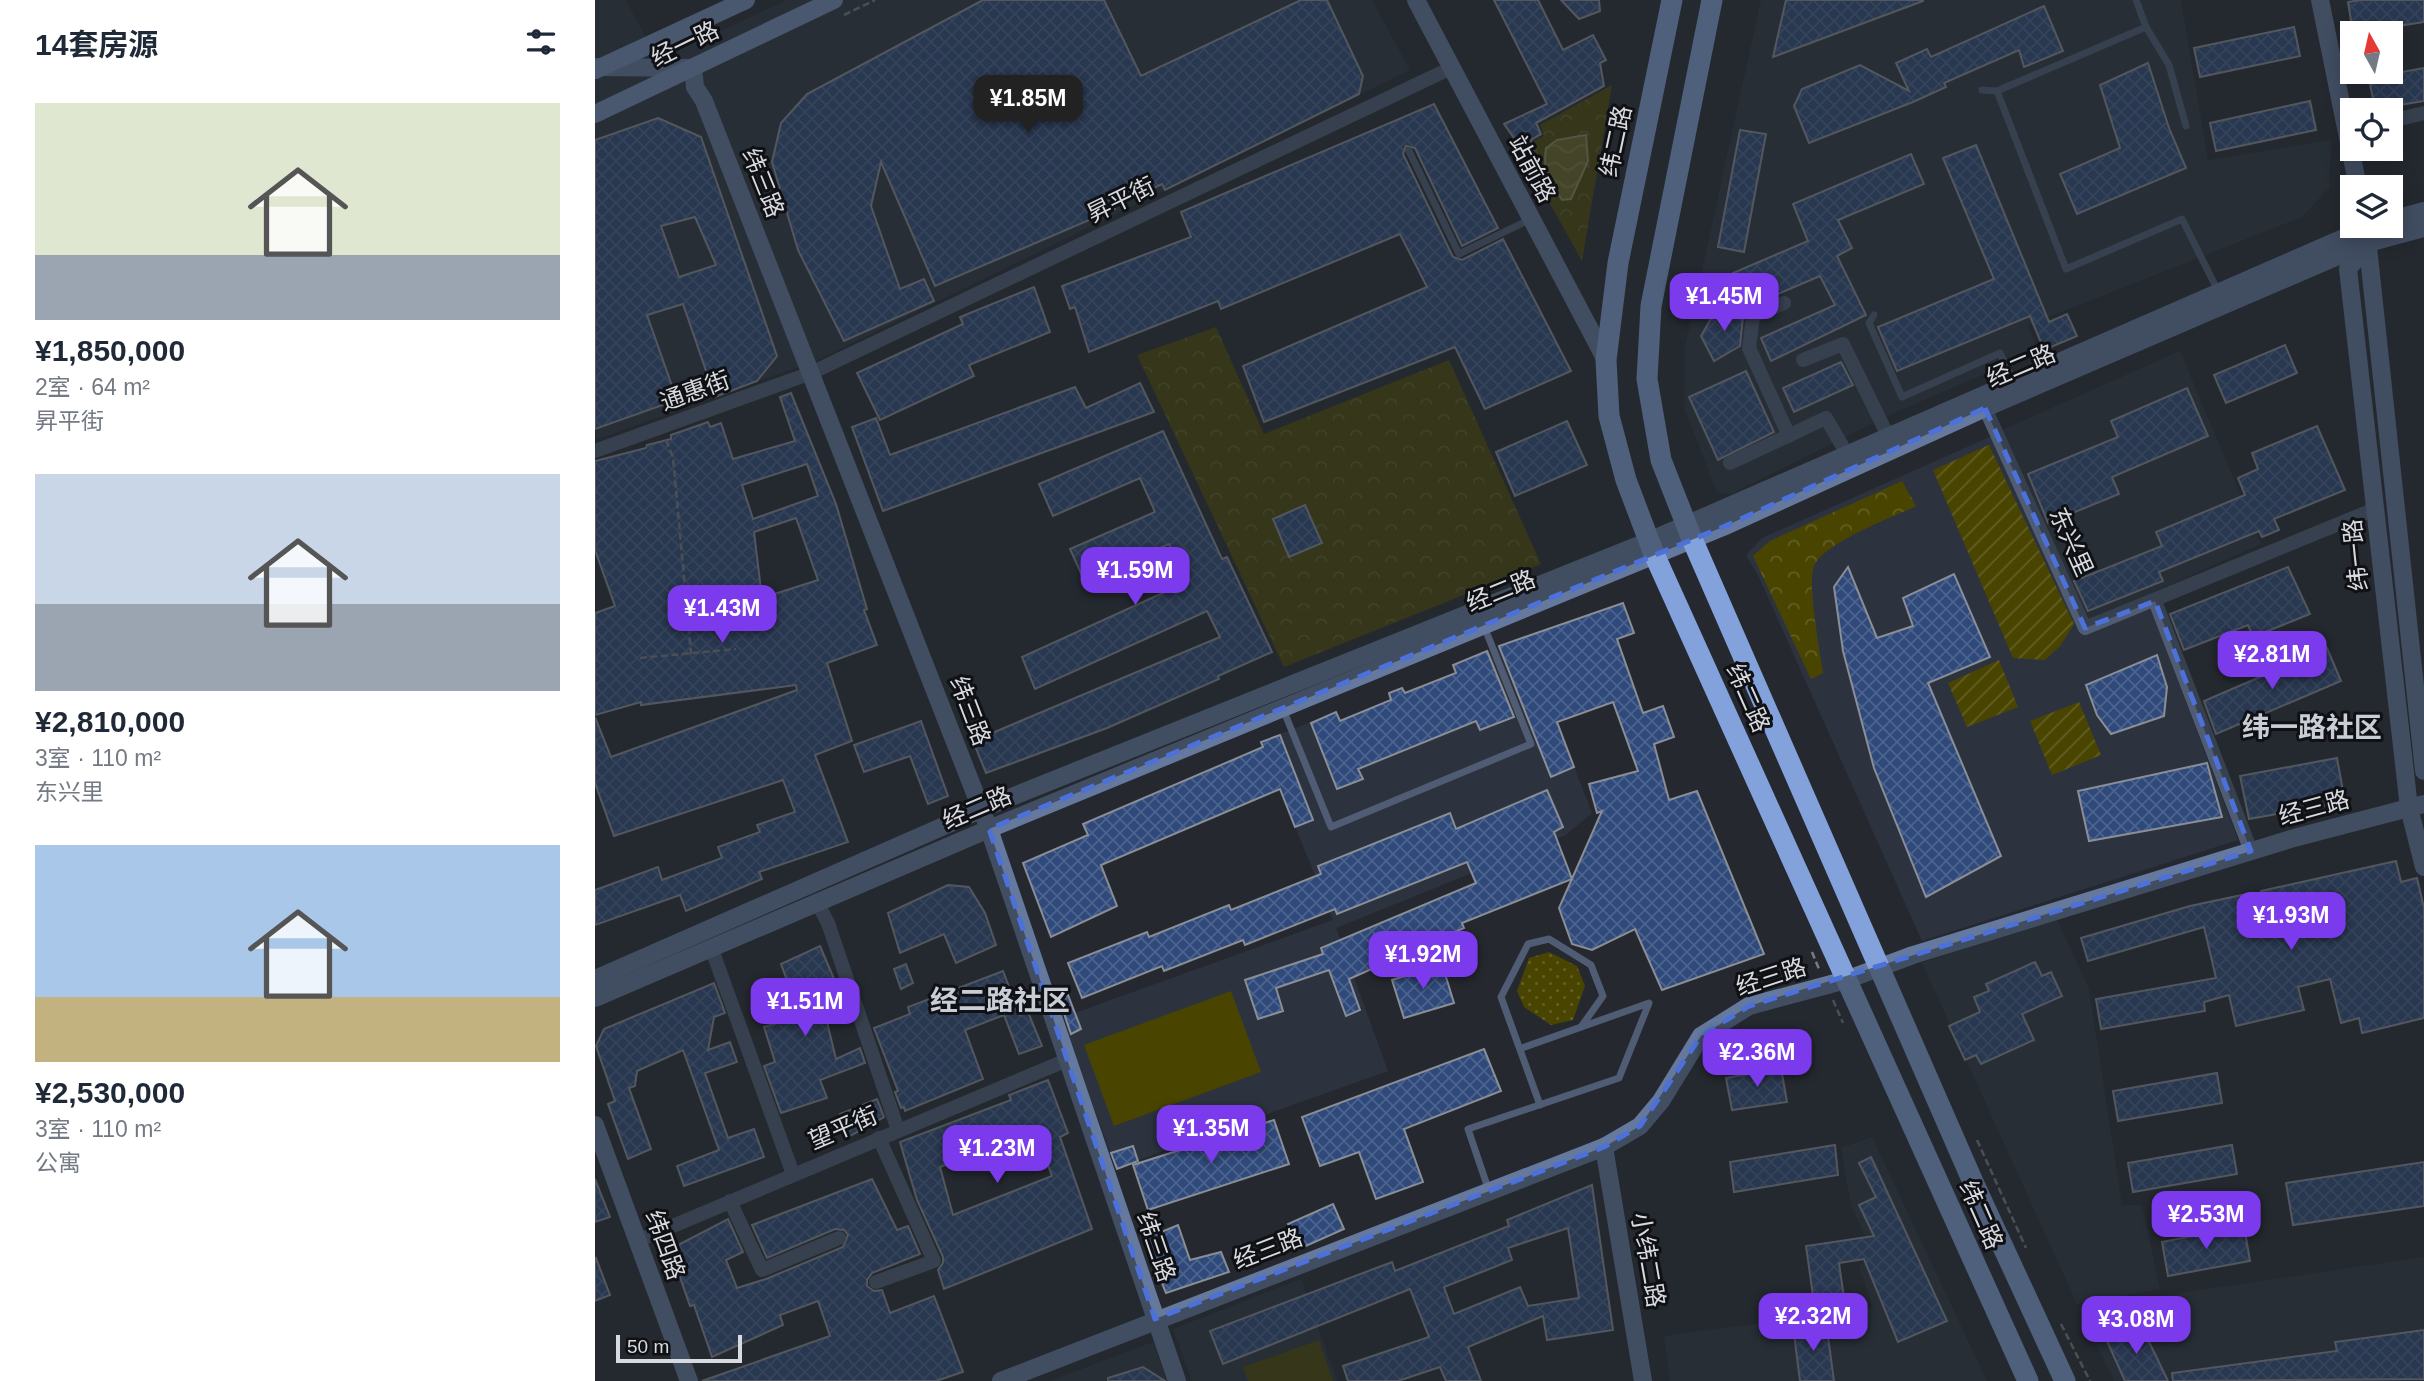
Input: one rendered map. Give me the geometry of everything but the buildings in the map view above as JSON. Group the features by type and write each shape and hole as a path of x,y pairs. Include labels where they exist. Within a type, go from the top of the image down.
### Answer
{"highway":[{"name":"纬二路","path":"1672,0 1618,263 1607,360 1609,416 1626,480 1652,548 2028,1381"},
{"name":"纬二路","path":"1712,0 1650,318 1647,379 1661,460 1689,532 1973,1182 2065,1381"}],"main road":[{"name":"经一路","path":"595,114 834,0"},
{"name":"经一路","path":"596,68 742,1"}],"street":[{"name":"站前路","path":"1416,0 1607,360"},
{"path":"2321,0 2342,98"},
{"path":"596,68 693,68"},
{"name":"纬三路","path":"693,68 695,87 704,101 989,829 1177,1381"},
{"name":"昇平街","path":"811,373 1451,68"},
{"path":"2403,118 2424,113"},
{"path":"2403,217 2424,211"},
{"name":"经二路","path":"2403,229 2424,228"},
{"name":"经二路","path":"1689,532 1847,454 2219,291 2350,238"},
{"name":"经二路","path":"595,998 989,829 1483,625 1689,532 1985,408 2352,238"},
{"name":"纬一路","path":"2364,238 2348,269 2375,509 2424,867"},
{"name":"纬一路","path":"2368,238 2424,771"},
{"path":"1784,303 1753,316 1749,348 1789,436"},
{"path":"1803,360 1843,344 1888,436"},
{"name":"通惠街","path":"595,451 811,373"},
{"name":"东兴里","path":"1985,408 2085,628 2375,509"},
{"path":"1730,463 1826,418 1847,454"},
{"name":"经二路","path":"595,979 981,809 1652,548"},
{"path":"2155,601 2251,851"},
{"path":"2413,667 2424,690"},
{"name":"经三路","path":"1001,1381 1604,1147 1640,1126 1661,1101 1701,1036 1749,1006 1846,979 2251,851 2416,806"},
{"path":"817,902 828,923 898,1130"},
{"path":"711,947 793,1174"},
{"name":"望平街","path":"638,1241 1067,1060"},
{"name":"纬四路","path":"595,1125 689,1381"},
{"path":"876,1282 934,1261 879,1138"},
{"name":"小纬二路","path":"1604,1147 1643,1381"},
{"path":"730,1201 762,1270 839,1238"}],"lane":[{"path":"2136,0 2147,27 2169,65 2186,126"},
{"path":"1982,90 1997,91 2147,27"},
{"path":"1997,91 2066,269 2182,219 2219,291"},
{"path":"1409,151 1459,254 1531,219"},
{"path":"1874,315 1869,323 1902,397 2000,353 2013,381"},
{"path":"1282,708 1331,827 1531,744 1483,625"},
{"path":"1540,1105 1522,1048 1501,997 1528,944 1549,939 1591,965 1604,996 1581,1027"},
{"path":"1489,1191 1468,1129 1619,1078 1649,1003 1522,1048"}],"path":[{"path":"661,427 673,457 691,654"},
{"path":"640,658 736,649"},
{"path":"1976,1139 2028,1252"},
{"path":"2060,1322 2090,1381"}],"highlighted area":[{"path":"1985,408 2085,628 2155,601 2251,851 1749,1006 1701,1036 1640,1126 1604,1147 1155,1319 989,829 1723,527"}],"shaded area":[{"path":"595,0 633,0 626,1 658,60 787,0 1372,0 1410,70 820,359 595,440"},
{"path":"1761,0 2181,0 2208,160 2331,140 2329,188 2302,217 2028,325 2038,351 1887,416 1731,494 1717,492 1685,410 1685,348"},
{"path":"2180,351 2261,544 2088,621 2000,431"},
{"path":"1992,436 2080,634 2151,609 2238,840 1922,941 1759,577 1746,555 1762,538"},
{"path":"1524,637 1592,813 1566,835 1336,928 1388,1071 1116,1168 1061,1018 1333,920 1261,742 1318,719 1319,722 1336,712 1340,720 1391,700 1389,693 1402,688 1405,693 1455,673 1453,665 1473,660 1472,656"},
{"path":"2056,917 2089,989 2122,1205 2142,1205 2160,1289 2077,1304 1922,963"},
{"path":"1872,1137 1987,1381 1670,1381 1664,1336 1873,1308 1859,1265 1874,1256 1851,1206 1841,1148"},
{"path":"2424,1257 2424,1381 2114,1381 2079,1308"},
{"path":"1301,1279 1337,1381 1192,1381 1173,1329"},
{"path":"1153,1342 1167,1381 1050,1381"}],"green space":[{"path":"1612,85 1582,261 1525,159 1536,149 1534,141 1544,136 1540,125"},
{"path":"1216,327 1264,434 1449,360 1541,564 1284,667 1137,355"},
{"path":"1989,445 2074,624 2060,646 2045,660 2013,658 1933,470"},
{"path":"1902,481 1916,506 1844,540 1820,557 1814,566 1813,602 1823,673 1811,679 1753,556 1770,541"},
{"path":"1999,660 2018,707 1967,727 1948,683"},
{"path":"2079,702 2101,755 2052,775 2030,721"},
{"path":"1549,952 1577,966 1585,986 1573,1020 1551,1025 1524,1007 1517,991 1529,958"},
{"path":"1231,991 1261,1072 1114,1126 1084,1045"},
{"path":"1319,1340 1333,1381 1248,1381 1243,1367"}],"water":[{"path":"1586,135 1588,161 1571,199 1562,200 1548,176 1546,148 1557,140"}],"district":[{"name":"纬一路社区","path":"2312,727"},
{"name":"经二路社区","path":"1000,1000"}]}
